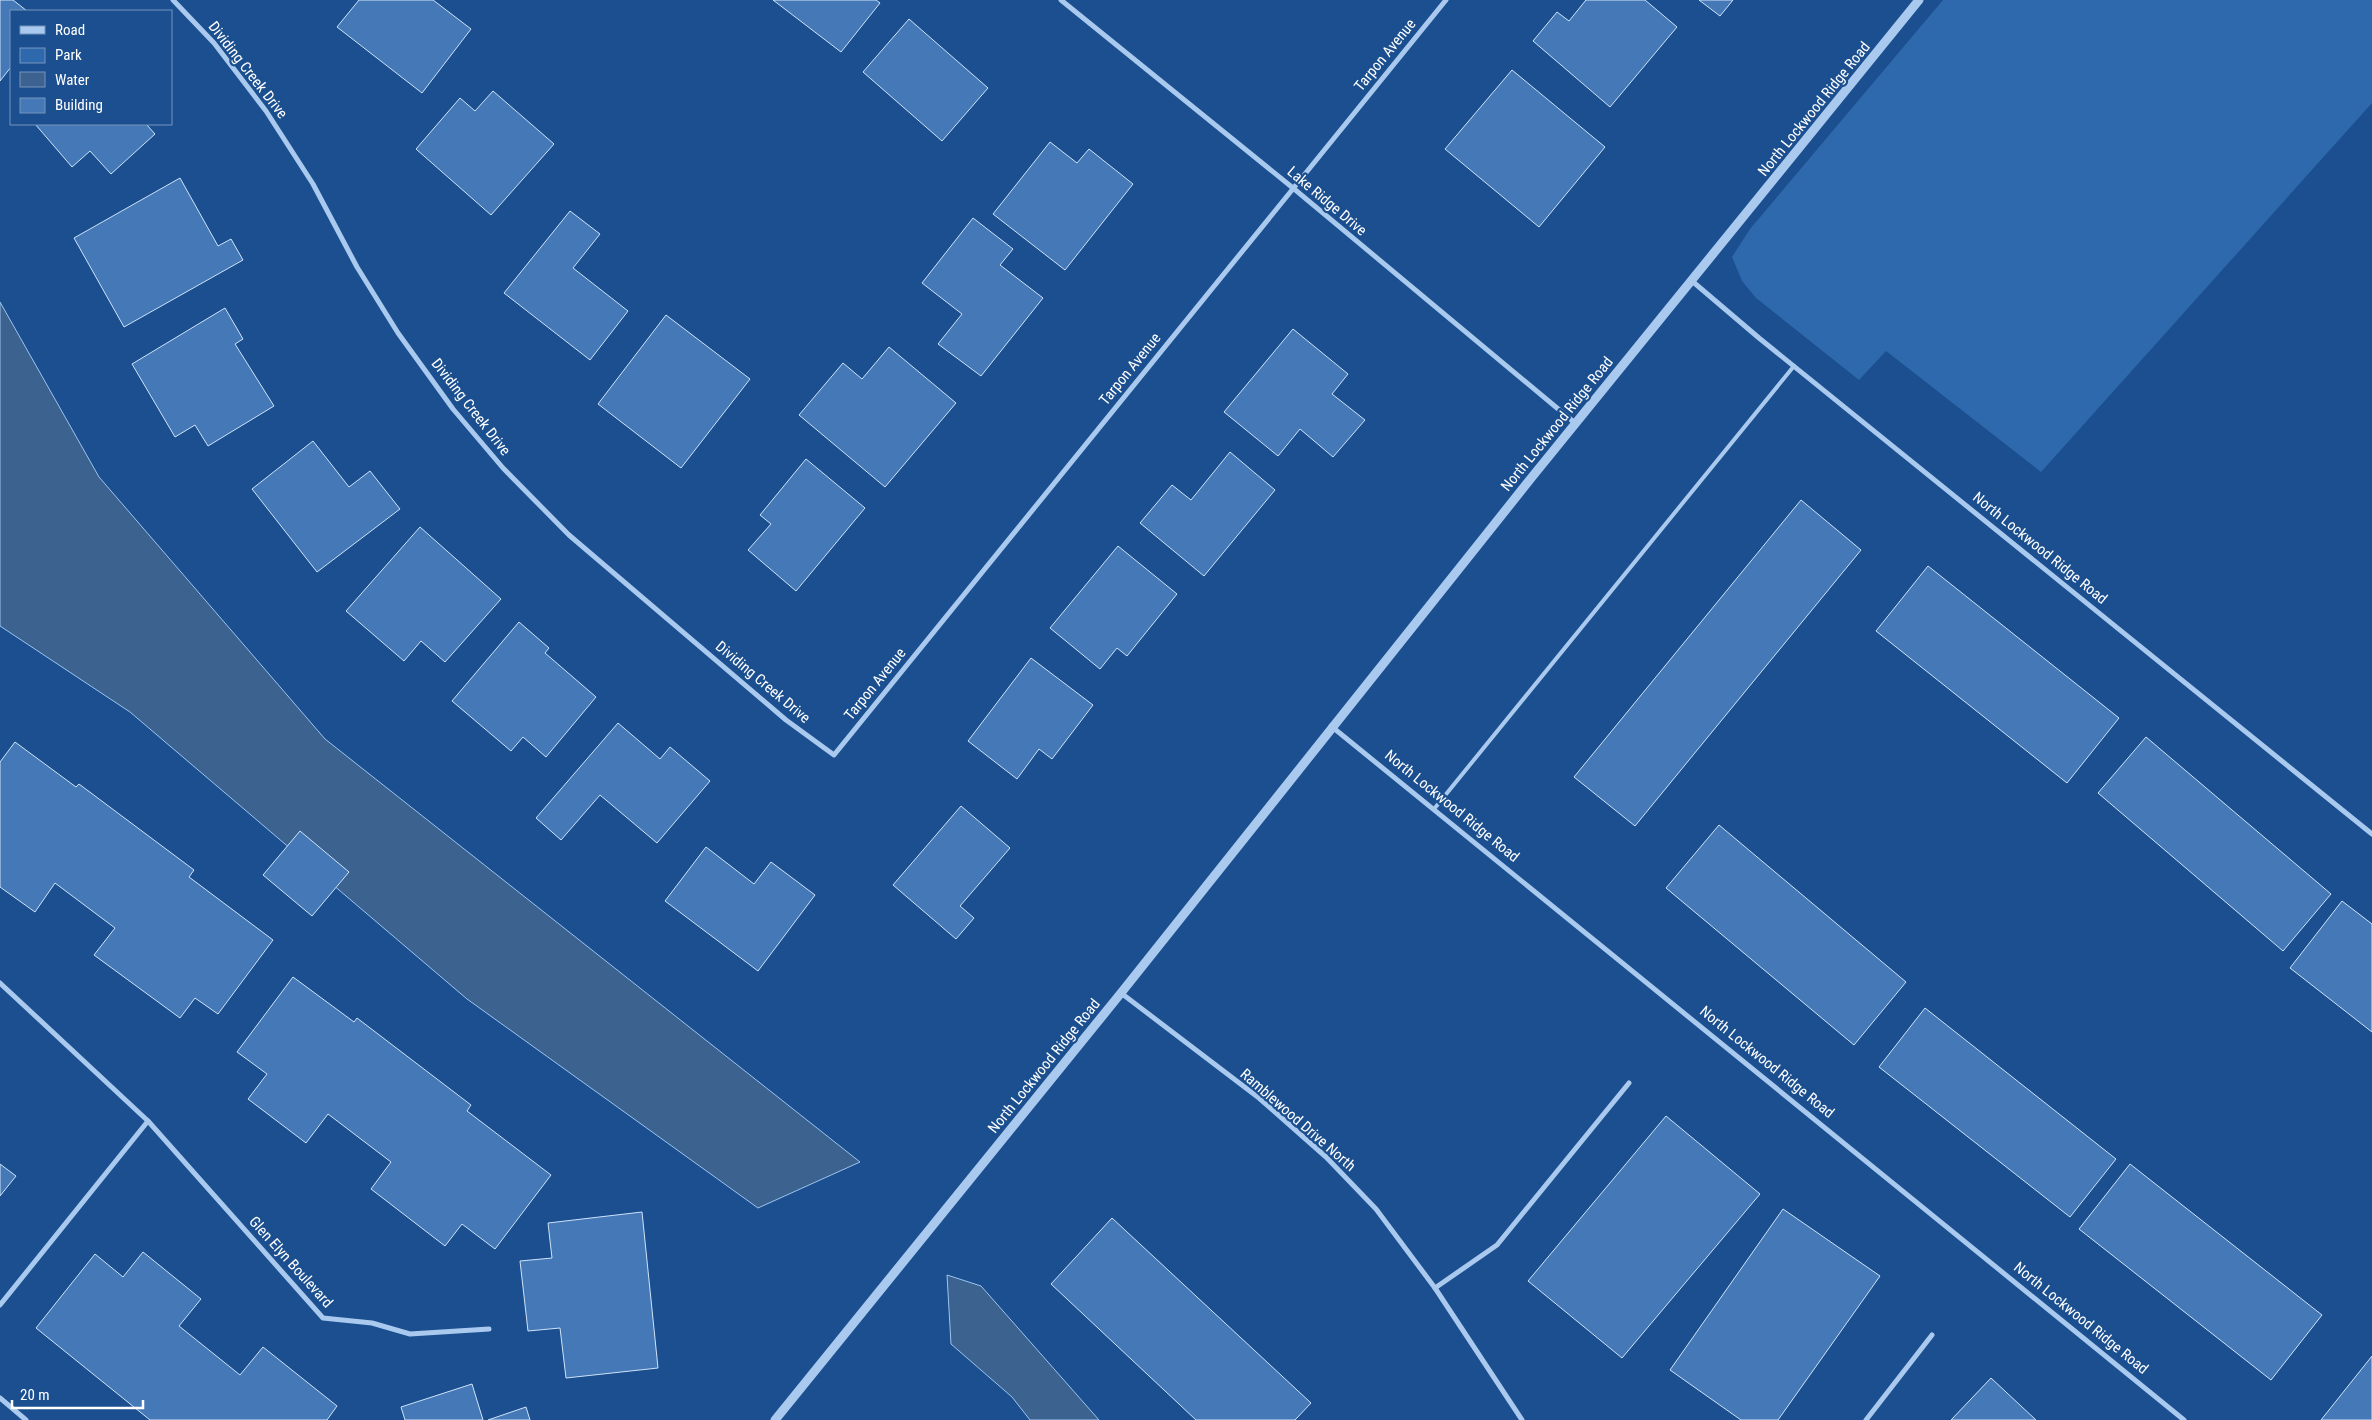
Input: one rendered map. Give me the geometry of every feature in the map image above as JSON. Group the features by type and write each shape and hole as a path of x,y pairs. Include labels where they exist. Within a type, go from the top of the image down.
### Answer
{"street":[{"name":"Dividing Creek Drive","path":"173,0 214,43 266,111 313,184 357,267 398,333 453,409 503,468 569,535 786,720 834,755"},
{"name":"Lake Ridge Drive","path":"1061,0 1293,188 1575,423"},
{"name":"Tarpon Avenue","path":"834,755 1446,0"},
{"name":"North Lockwood Ridge Road","path":"775,1420 1121,993 1575,423 1919,0"},
{"name":"North Lockwood Ridge Road","path":"1692,281 1794,366 2372,834"},
{"name":"North Lockwood Ridge Road","path":"1332,726 2184,1420"},
{"name":"Glen Elyn Boulevard","path":"0,983 148,1121 323,1318 372,1323 410,1334 489,1328"},
{"name":"Ramblewood Drive North","path":"1121,993 1258,1098 1326,1157 1376,1209 1436,1288 1522,1420"},
{"path":"1436,1288 1497,1245 1628,1083"},
{"path":"0,1304 148,1121"},
{"path":"1866,1420 1932,1335"},
{"path":"0,1398 26,1420"}],"lane":[{"path":"1434,809 1794,366"}],"green space":[{"path":"1943,0 2372,0 2372,103 2041,472 1886,351 1859,380 1756,298 1742,281 1732,257 1750,229"}],"water":[{"path":"0,302 99,477 325,739 860,1162 758,1208 467,999 130,712 0,626"},
{"path":"947,1275 981,1286 1099,1420 1030,1420 1012,1397 951,1344"}],"building":[{"path":"0,0 13,0 26,10 10,10 10,68 0,81"},
{"path":"359,0 433,0 471,29 422,93 337,27"},
{"path":"773,0 876,0 880,3 841,52"},
{"path":"1586,0 1645,0 1677,27 1610,107 1533,41 1557,12 1569,21"},
{"path":"1699,0 1733,0 1720,16"},
{"path":"909,19 988,88 942,141 863,72"},
{"path":"1512,70 1605,147 1539,227 1445,149"},
{"path":"493,91 554,144 491,215 416,149 460,98 475,111"},
{"path":"36,125 147,125 155,134 111,174 90,151 72,167"},
{"path":"1050,142 1077,163 1089,149 1133,184 1065,270 993,214"},
{"path":"180,178 218,246 231,239 243,260 124,327 74,238"},
{"path":"570,211 600,234 573,268 628,311 590,360 504,293"},
{"path":"973,218 1013,249 1000,265 1043,298 981,376 938,344 962,314 922,283"},
{"path":"225,308 243,339 235,344 274,406 208,446 195,425 175,437 132,364"},
{"path":"666,315 750,379 681,468 598,404"},
{"path":"1293,329 1348,374 1332,394 1365,420 1333,457 1300,429 1278,456 1224,412"},
{"path":"889,347 956,403 885,487 799,415 843,363 862,379"},
{"path":"313,441 349,487 370,471 400,509 317,572 252,489"},
{"path":"1230,452 1275,490 1204,576 1140,523 1172,485 1191,500"},
{"path":"806,459 865,508 796,591 748,550 771,524 760,515"},
{"path":"1801,500 1861,550 1635,826 1574,777"},
{"path":"420,527 501,599 445,662 421,641 404,661 346,611"},
{"path":"1118,546 1177,594 1127,656 1117,648 1100,669 1050,628"},
{"path":"1928,566 2119,718 2067,783 1876,631"},
{"path":"519,622 549,648 545,653 596,697 546,757 523,737 511,751 452,701"},
{"path":"1031,658 1093,705 1052,759 1039,749 1017,779 968,741"},
{"path":"618,723 660,759 670,747 710,781 657,843 600,795 561,840 536,818"},
{"path":"2146,737 2331,894 2283,951 2098,793"},
{"path":"15,742 76,787 79,784 194,870 189,877 273,940 218,1014 195,998 180,1018 94,955 115,928 55,883 35,912 0,887 0,762"},
{"path":"961,806 1010,848 960,906 974,918 956,939 893,885"},
{"path":"1719,825 1906,982 1854,1045 1666,888"},
{"path":"300,831 349,872 312,916 263,875"},
{"path":"706,847 754,884 771,862 815,895 758,971 665,901"},
{"path":"2342,901 2372,924 2372,1032 2290,968"},
{"path":"293,977 354,1022 357,1018 471,1105 467,1111 551,1175 495,1249 462,1224 445,1246 371,1189 391,1162 328,1114 306,1143 248,1099 267,1074 237,1052"},
{"path":"1925,1008 2116,1159 2070,1217 1879,1067"},
{"path":"1666,1116 1760,1194 1622,1358 1528,1281"},
{"path":"0,1164 16,1176 0,1196"},
{"path":"2130,1164 2322,1315 2271,1380 2079,1229"},
{"path":"1783,1209 1880,1276 1778,1420 1741,1420 1670,1370"},
{"path":"642,1212 658,1368 566,1378 560,1328 528,1331 520,1261 552,1258 548,1223"},
{"path":"1112,1218 1311,1403 1295,1420 1196,1420 1051,1284"},
{"path":"143,1252 201,1299 179,1326 240,1375 263,1347 337,1406 327,1420 150,1420 36,1328 95,1254 123,1277"},
{"path":"2372,1356 2372,1420 2321,1420"},
{"path":"1991,1378 2036,1420 1951,1420"},
{"path":"472,1384 483,1420 405,1420 401,1407"},
{"path":"526,1407 530,1420 488,1420"}]}
